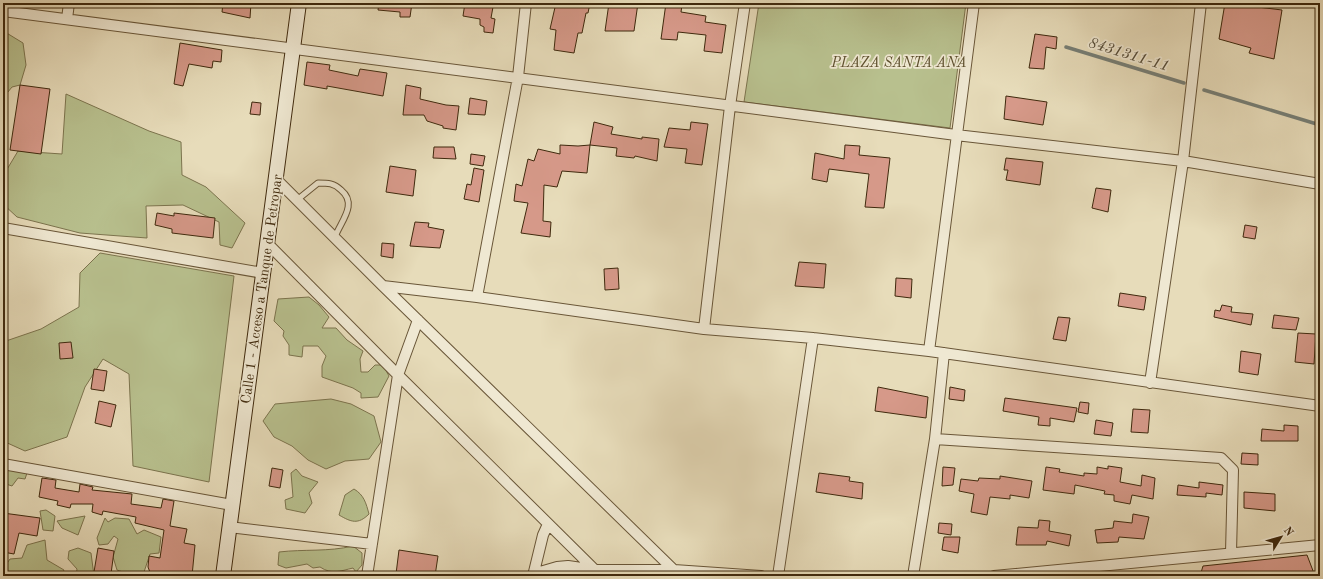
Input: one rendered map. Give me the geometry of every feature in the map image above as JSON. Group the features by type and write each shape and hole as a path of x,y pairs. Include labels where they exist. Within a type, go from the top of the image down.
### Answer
{"street":[{"path":"67,19 69,3"},
{"name":"Calle 1 - Acceso a Tanque de Petropar","path":"223,576 299,3"},
{"path":"477,297 518,77 526,3"},
{"path":"704,329 730,106 745,3"},
{"path":"929,351 974,3"},
{"path":"1150,383 1183,162 1201,3"},
{"path":"3,11 956,135 1183,162 1320,184"},
{"path":"276,178 382,286 677,573"},
{"path":"3,228 263,273"},
{"path":"267,243 598,573"},
{"path":"382,286 477,297 704,329 813,338 929,351 1320,406"},
{"path":"367,576 398,375 418,320"},
{"path":"778,576 813,338"},
{"path":"912,576 935,439 944,354"},
{"path":"935,439 1221,458 1233,470 1231,553"},
{"path":"3,464 232,505"},
{"path":"533,575 543,535 548,524"},
{"path":"229,527 372,544"},
{"path":"994,576 1320,545"},
{"path":"533,575 557,567 568,566 598,573 677,573 761,576"}],"lane":[{"path":"297,200 318,183 334,184 344,192 349,202 348,209 335,237"}],"green space":[{"name":"PLAZA SANTA ANA","path":"759,3 966,3 950,128 744,102"},
{"path":"5,32 23,43 26,65 20,85 12,87 3,98 3,33"},
{"path":"66,94 149,131 181,142 182,175 206,187 245,223 232,248 220,245 219,222 183,205 146,206 147,238 80,233 17,217 3,204 3,176 18,151 62,154"},
{"path":"100,253 234,276 209,482 133,466 129,374 103,359 85,387 67,437 25,451 3,441 3,342 41,329 79,307 80,273"},
{"path":"309,297 319,305 329,317 322,328 336,328 347,340 363,351 360,359 361,372 368,372 375,365 383,365 389,376 378,397 361,398 361,393 353,388 322,377 322,366 326,356 318,346 303,346 302,357 289,355 289,345 283,336 284,331 274,321 278,299"},
{"path":"331,399 351,404 374,416 381,442 369,459 345,461 326,469 308,460 292,446 274,437 263,421 275,404"},
{"path":"3,469 28,470 25,479 18,478 12,486 3,483"},
{"path":"296,469 302,476 318,482 309,493 312,503 305,513 286,509 285,500 293,497 291,473"},
{"path":"354,489 366,503 369,514 358,521 351,521 339,515 345,495"},
{"path":"46,510 55,516 53,531 43,530 40,511"},
{"path":"85,516 78,535 62,528 57,521"},
{"path":"105,518 108,522 115,518 129,519 137,534 144,530 161,537 159,553 150,554 144,572 150,576 123,576 123,572 117,570 113,557 118,539 114,536 108,544 99,545 97,538"},
{"path":"45,540 47,560 64,570 61,576 3,576 3,569 10,559 22,558 27,545"},
{"path":"353,546 362,553 362,565 356,572 353,568 332,572 320,567 313,568 307,564 286,568 278,565 279,552 334,549"},
{"path":"78,548 91,553 94,576 76,576 77,569 68,559 69,551"}],"building":[{"path":"223,3 251,3 250,18 222,12"},
{"path":"379,3 412,3 410,17 400,17 400,12 378,10"},
{"path":"465,3 479,3 479,5 493,7 491,18 495,19 493,33 484,32 484,27 480,25 480,19 463,16"},
{"path":"556,3 590,3 588,13 586,13 582,33 578,33 574,53 554,50 556,30 550,29"},
{"path":"609,3 638,3 634,31 605,31"},
{"path":"666,3 682,5 681,12 706,16 705,22 726,25 722,53 704,51 706,35 678,32 677,40 661,39"},
{"path":"1225,3 1282,10 1274,59 1249,53 1251,48 1219,39"},
{"path":"1035,34 1057,37 1056,49 1046,47 1044,69 1029,68"},
{"path":"180,43 222,50 221,62 213,61 212,68 189,64 183,86 174,84"},
{"path":"307,62 330,65 329,70 358,76 360,69 387,73 383,96 327,86 327,89 304,85"},
{"path":"20,85 50,89 41,154 10,150"},
{"path":"406,85 421,88 420,99 446,105 459,106 456,130 443,128 443,126 427,121 424,115 403,115"},
{"path":"1006,96 1047,102 1043,125 1004,119"},
{"path":"470,98 487,101 485,115 468,114"},
{"path":"252,102 261,103 260,115 250,114"},
{"path":"594,122 613,127 611,134 642,139 642,137 659,139 657,161 635,156 634,158 616,156 617,148 590,145"},
{"path":"691,122 708,124 702,165 685,163 687,149 664,147 669,128 690,130"},
{"path":"560,145 590,145 587,173 562,171 557,187 544,185 543,221 551,222 550,237 521,233 528,203 514,201 516,184 522,186 528,159 534,161 538,149 560,154"},
{"path":"845,145 860,146 859,155 890,158 884,208 865,207 869,174 829,169 827,182 812,179 815,153 844,159"},
{"path":"434,147 454,147 456,159 433,158"},
{"path":"471,154 485,156 483,166 470,164"},
{"path":"1006,158 1043,162 1040,185 1006,180 1008,170 1004,170"},
{"path":"390,166 416,170 413,196 386,192"},
{"path":"474,168 484,170 479,202 464,199 467,184 471,185"},
{"path":"1096,188 1111,190 1108,212 1092,208"},
{"path":"157,213 174,216 174,213 215,218 213,238 172,233 172,229 155,225"},
{"path":"415,222 429,223 428,227 444,230 440,248 410,246"},
{"path":"1245,225 1257,227 1255,239 1243,237"},
{"path":"382,243 394,244 393,258 381,256"},
{"path":"799,262 826,264 824,288 795,286"},
{"path":"618,268 619,289 605,290 604,269"},
{"path":"896,278 912,279 911,298 895,296"},
{"path":"1120,293 1146,297 1144,310 1118,306"},
{"path":"1222,305 1232,307 1231,312 1253,314 1251,325 1214,317 1215,310 1220,311"},
{"path":"1274,315 1299,318 1296,330 1272,328"},
{"path":"1058,317 1070,318 1066,341 1053,339"},
{"path":"1298,333 1316,334 1314,364 1295,362"},
{"path":"71,342 73,358 60,359 59,343"},
{"path":"1241,351 1261,354 1258,375 1239,372"},
{"path":"94,369 107,371 104,391 91,389"},
{"path":"878,387 928,397 926,418 875,411"},
{"path":"950,387 965,390 964,401 949,399"},
{"path":"1005,398 1077,408 1074,422 1050,418 1050,426 1038,425 1039,417 1003,411"},
{"path":"99,401 116,405 111,427 95,423"},
{"path":"1080,402 1089,403 1088,414 1078,412"},
{"path":"1133,409 1150,410 1148,433 1131,432"},
{"path":"1096,420 1113,423 1111,436 1094,434"},
{"path":"1284,425 1298,426 1298,441 1261,441 1262,429 1284,431"},
{"path":"1242,453 1258,454 1258,465 1241,464"},
{"path":"1108,466 1122,468 1120,482 1141,486 1142,475 1155,478 1153,499 1132,495 1130,504 1114,501 1114,495 1104,494 1105,491 1075,485 1074,494 1043,490 1046,467 1060,469 1059,472 1084,476 1084,473 1097,474 1097,467 1108,469"},
{"path":"943,467 955,468 953,485 942,486"},
{"path":"272,468 283,470 280,488 269,486"},
{"path":"819,473 850,477 849,481 863,483 862,499 816,492"},
{"path":"1000,476 1032,481 1029,498 1010,495 1010,499 990,497 987,515 971,512 974,494 959,491 961,479 978,481 979,478 1000,479"},
{"path":"42,478 56,480 55,488 79,492 80,484 93,487 92,490 132,494 131,504 161,508 163,499 174,501 170,526 187,529 184,543 195,545 192,576 151,575 148,567 149,556 160,558 164,530 135,523 136,517 103,511 102,515 92,512 93,504 71,504 70,508 57,505 58,501 39,497"},
{"path":"1199,482 1223,485 1222,495 1206,493 1206,497 1177,495 1178,485 1199,488"},
{"path":"1244,492 1275,494 1275,511 1244,508"},
{"path":"3,513 40,518 37,536 19,533 14,554 3,552"},
{"path":"1133,514 1149,517 1144,539 1119,537 1118,542 1097,543 1095,530 1113,528 1114,521 1132,523"},
{"path":"1039,520 1050,521 1049,531 1071,535 1069,546 1047,541 1046,545 1016,545 1018,527 1038,528"},
{"path":"939,523 952,524 951,535 938,533"},
{"path":"944,537 960,537 958,553 942,550"},
{"path":"98,548 114,551 111,574 94,572"},
{"path":"399,550 438,556 435,576 396,574"},
{"path":"1307,555 1315,576 1200,576 1203,566"}],"waterway":[{"name":"8431311-11","path":"1066,47 1184,83"},
{"name":"8431311-11","path":"1204,90 1320,125"}]}
